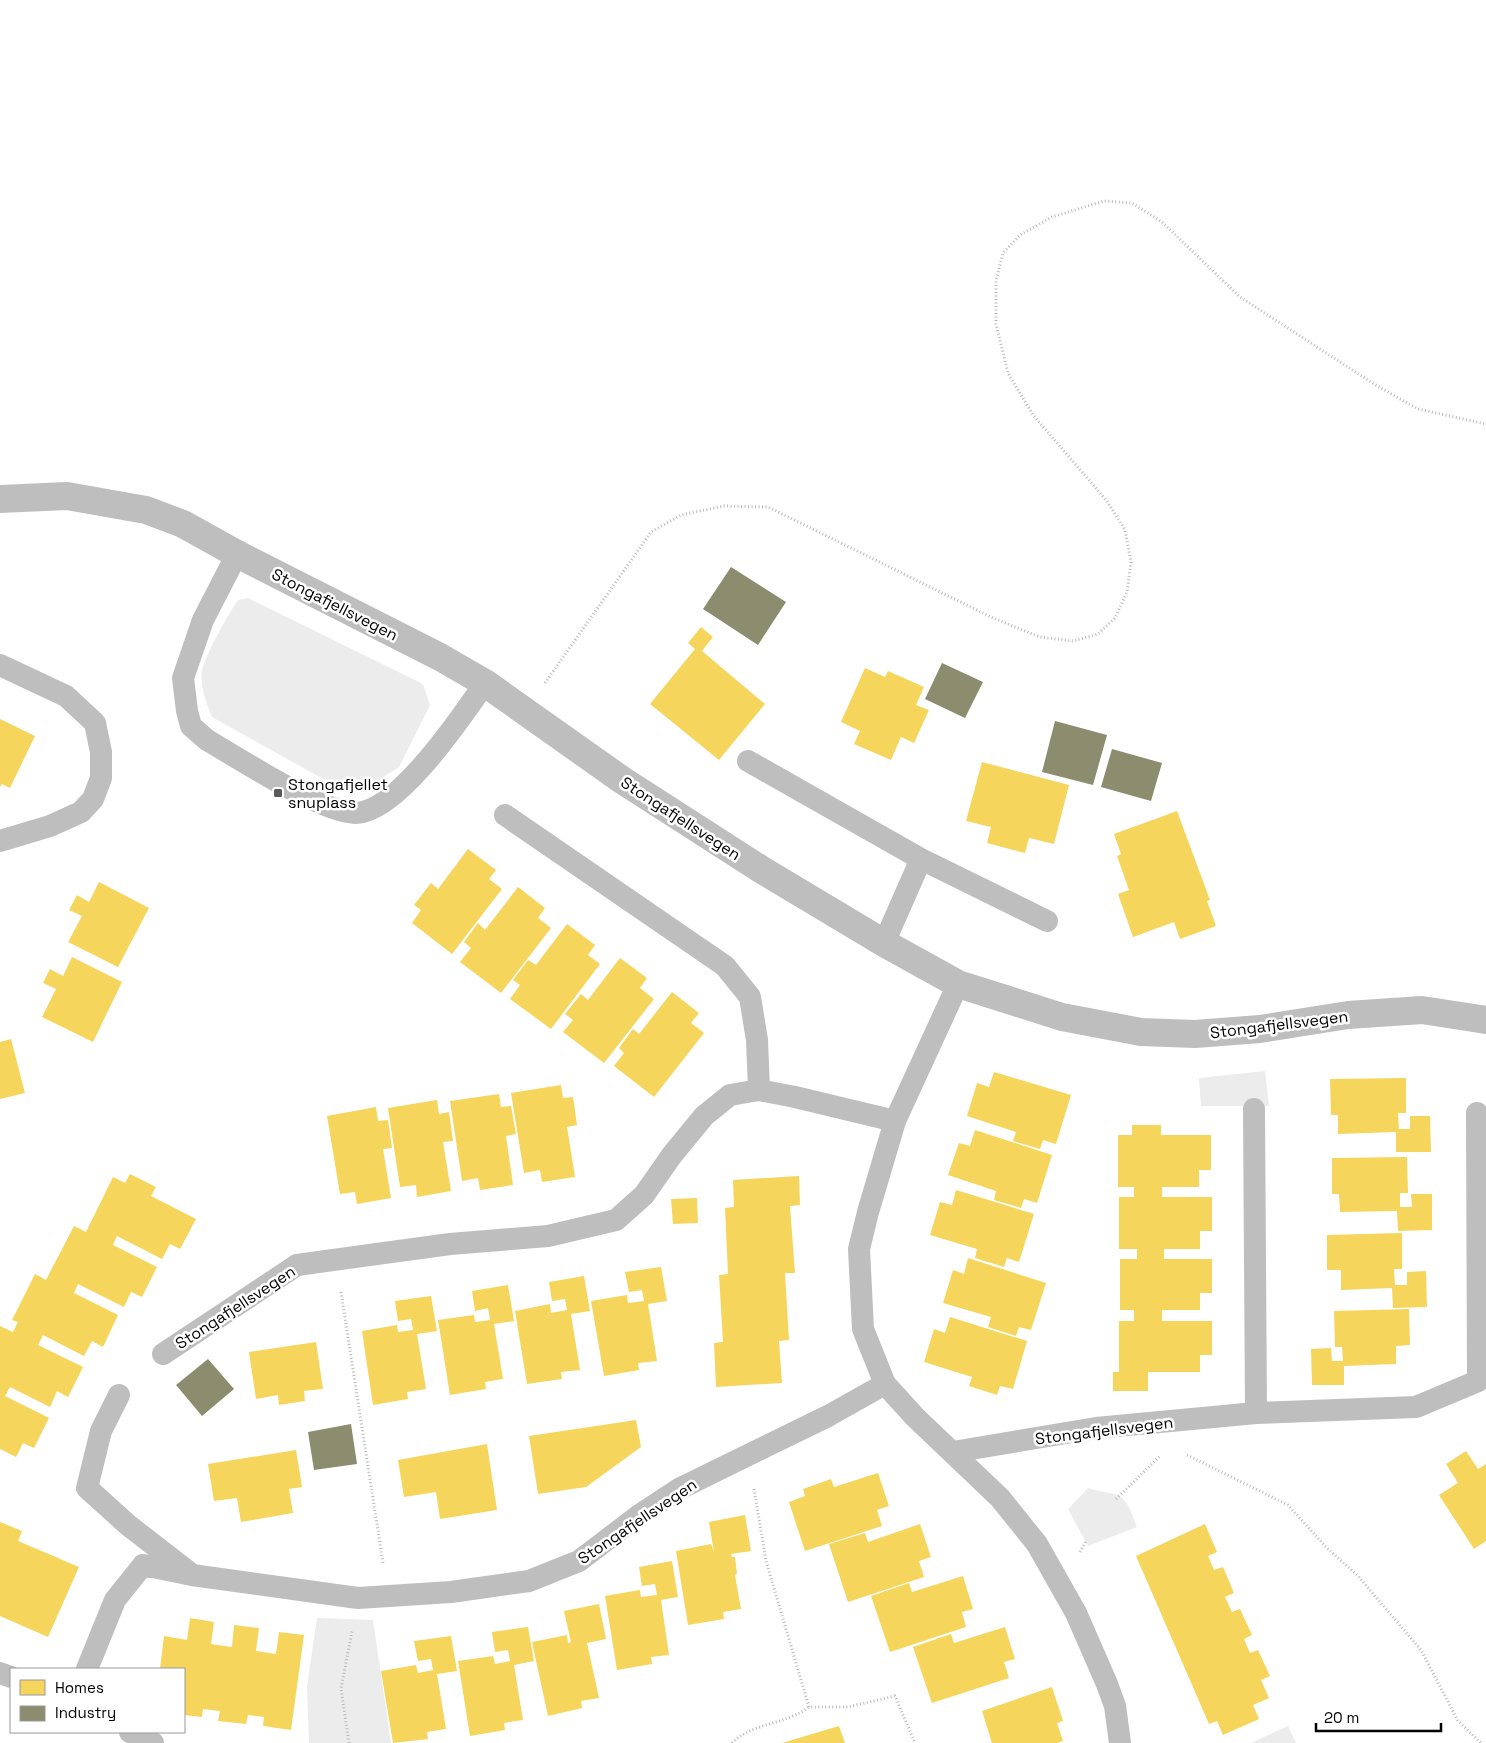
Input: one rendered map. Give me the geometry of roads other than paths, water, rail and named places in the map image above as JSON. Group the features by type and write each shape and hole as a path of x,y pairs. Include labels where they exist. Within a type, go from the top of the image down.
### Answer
{"street":[{"name":"Stongafjellsvegen","path":"0,499 67,496 146,510 183,524 237,554 440,657 484,683 622,780 762,870 884,943 958,984 1062,1017 1141,1032 1195,1034 1242,1031 1348,1014 1422,1010 1486,1020"}],"lane":[{"path":"237,554 204,620 184,678 187,711 191,726 207,740 326,806 357,813 375,808 402,788 453,730 484,683"},
{"path":"0,665 66,696 95,724 101,752 101,778 93,799 80,812 50,826 0,842"},
{"path":"748,761 921,859 1047,920"},
{"path":"504,815 725,966 750,997 757,1040 759,1090"},
{"path":"884,943 921,859"},
{"path":"958,984 895,1121 868,1212 859,1249 863,1329 885,1384 915,1417 1000,1498 1037,1544 1076,1613 1103,1676 1115,1706 1120,1743"},
{"name":"Stongafjellsvegen","path":"163,1354 297,1265 450,1244 548,1236 616,1220 644,1195 672,1154 704,1116 730,1095 759,1090 895,1121"},
{"path":"1254,1109 1256,1413"},
{"name":"Stongafjellsvegen","path":"953,1452 1096,1428 1167,1421 1256,1413 1416,1407 1478,1381 1477,1114"},
{"name":"Stongafjellsvegen","path":"87,1668 115,1600 143,1565 192,1575 358,1598 451,1592 529,1581 578,1561 638,1516 680,1489 828,1416 885,1384"},
{"path":"119,1396 101,1431 87,1488 128,1525 192,1575"},
{"path":"132,1733 153,1743"}],"place":[{"name":"Stongafjellet snuplass","path":"278,793"}]}
